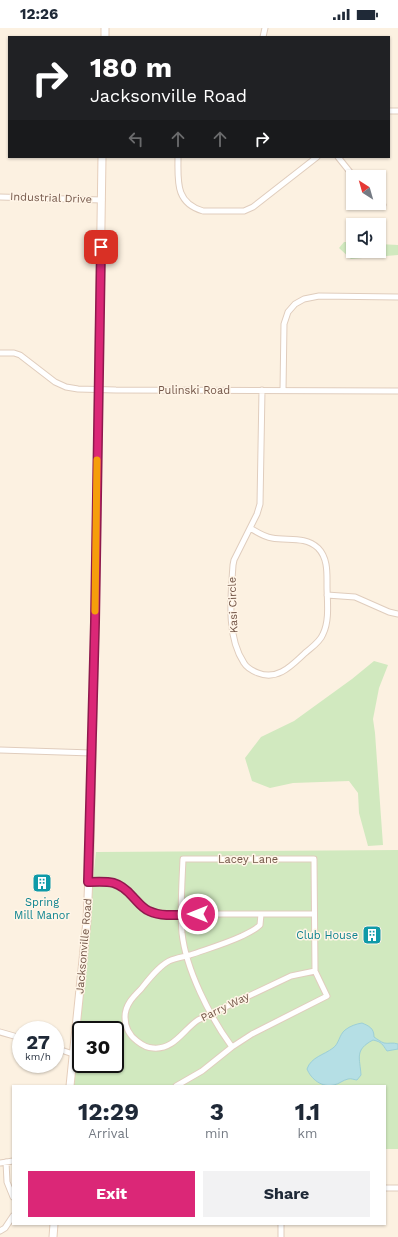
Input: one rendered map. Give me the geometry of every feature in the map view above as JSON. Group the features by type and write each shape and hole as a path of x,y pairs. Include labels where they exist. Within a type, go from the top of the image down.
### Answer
{"main road":[{"name":"Jacksonville Road","path":"77,1021 85,943 92,753 102,158"},
{"name":"Jacksonville Road","path":"70,1085 72,1070"},
{"path":"53,1237 54,1225"}],"street":[{"path":"178,158 179,187 188,204 203,211 229,211 244,210 257,205 315,158"},
{"path":"339,158 348,170"},
{"name":"Industrial Drive","path":"0,197 102,200"},
{"path":"283,390 284,324 288,312 295,304 304,299 319,296 398,297"},
{"name":"Pulinski Road","path":"0,353 14,353 20,355 55,382 66,387 78,389 398,391"},
{"name":"Kasi Circle","path":"250,528 259,534 274,539 305,541 318,548 326,560 327,596 325,628 321,638 316,644 280,673 265,675 250,669 239,653 231,628 233,565 250,528 257,514 260,504 262,390"},
{"path":"327,596 355,597 389,612 398,614"},
{"path":"0,750 92,753"},
{"name":"Lacey Lane","path":"182,914 182,859 314,858 314,914"},
{"path":"88,882 109,881 118,884 126,889 143,908 158,914 314,914 314,971 327,996 264,1027 232,1047 202,1071 178,1085"},
{"path":"182,914 183,940 196,980 221,1031 232,1047"},
{"name":"Parry Way","path":"261,914 260,925 251,931 222,944 170,961 163,965 131,1000 126,1013 126,1025 128,1031 137,1041 145,1046 164,1048 177,1040 192,1024 291,976 302,972 314,971"},
{"path":"0,1032 12,1035"},
{"path":"3,1162 7,1182 12,1194"},
{"path":"386,1188 398,1188"},
{"path":"0,1231 9,1223 12,1218"},
{"path":"281,1225 281,1237"}],"green space":[{"path":"344,242 346,242 346,254 339,248"},
{"path":"386,244 398,245 398,255 386,256"},
{"path":"374,661 388,665 379,688 373,719 383,845 368,846 359,813 358,793 349,781 293,783 270,788 252,781 245,758 261,737 294,721"},
{"path":"398,850 398,1149 386,1149 386,1085 70,1085 72,1068 72,1073 124,1073 124,1021 77,1021 96,852"}],"water":[{"path":"362,1023 369,1026 372,1029 374,1037 384,1043 398,1044 398,1049 387,1051 382,1044 373,1040 363,1047 361,1051 359,1059 361,1075 357,1080 344,1080 333,1085 321,1084 309,1073 307,1069 309,1065 311,1062 335,1046 341,1034 353,1025"}],"slow traffic":[{"path":"95,611 97,460"}],"place":[{"name":"Spring Mill Manor","path":"42,883"},
{"name":"Club House","path":"372,935"}],"route":[{"path":"101,247 95,622 88,882 109,881 118,884 126,889 143,908 158,914 198,914"}]}
